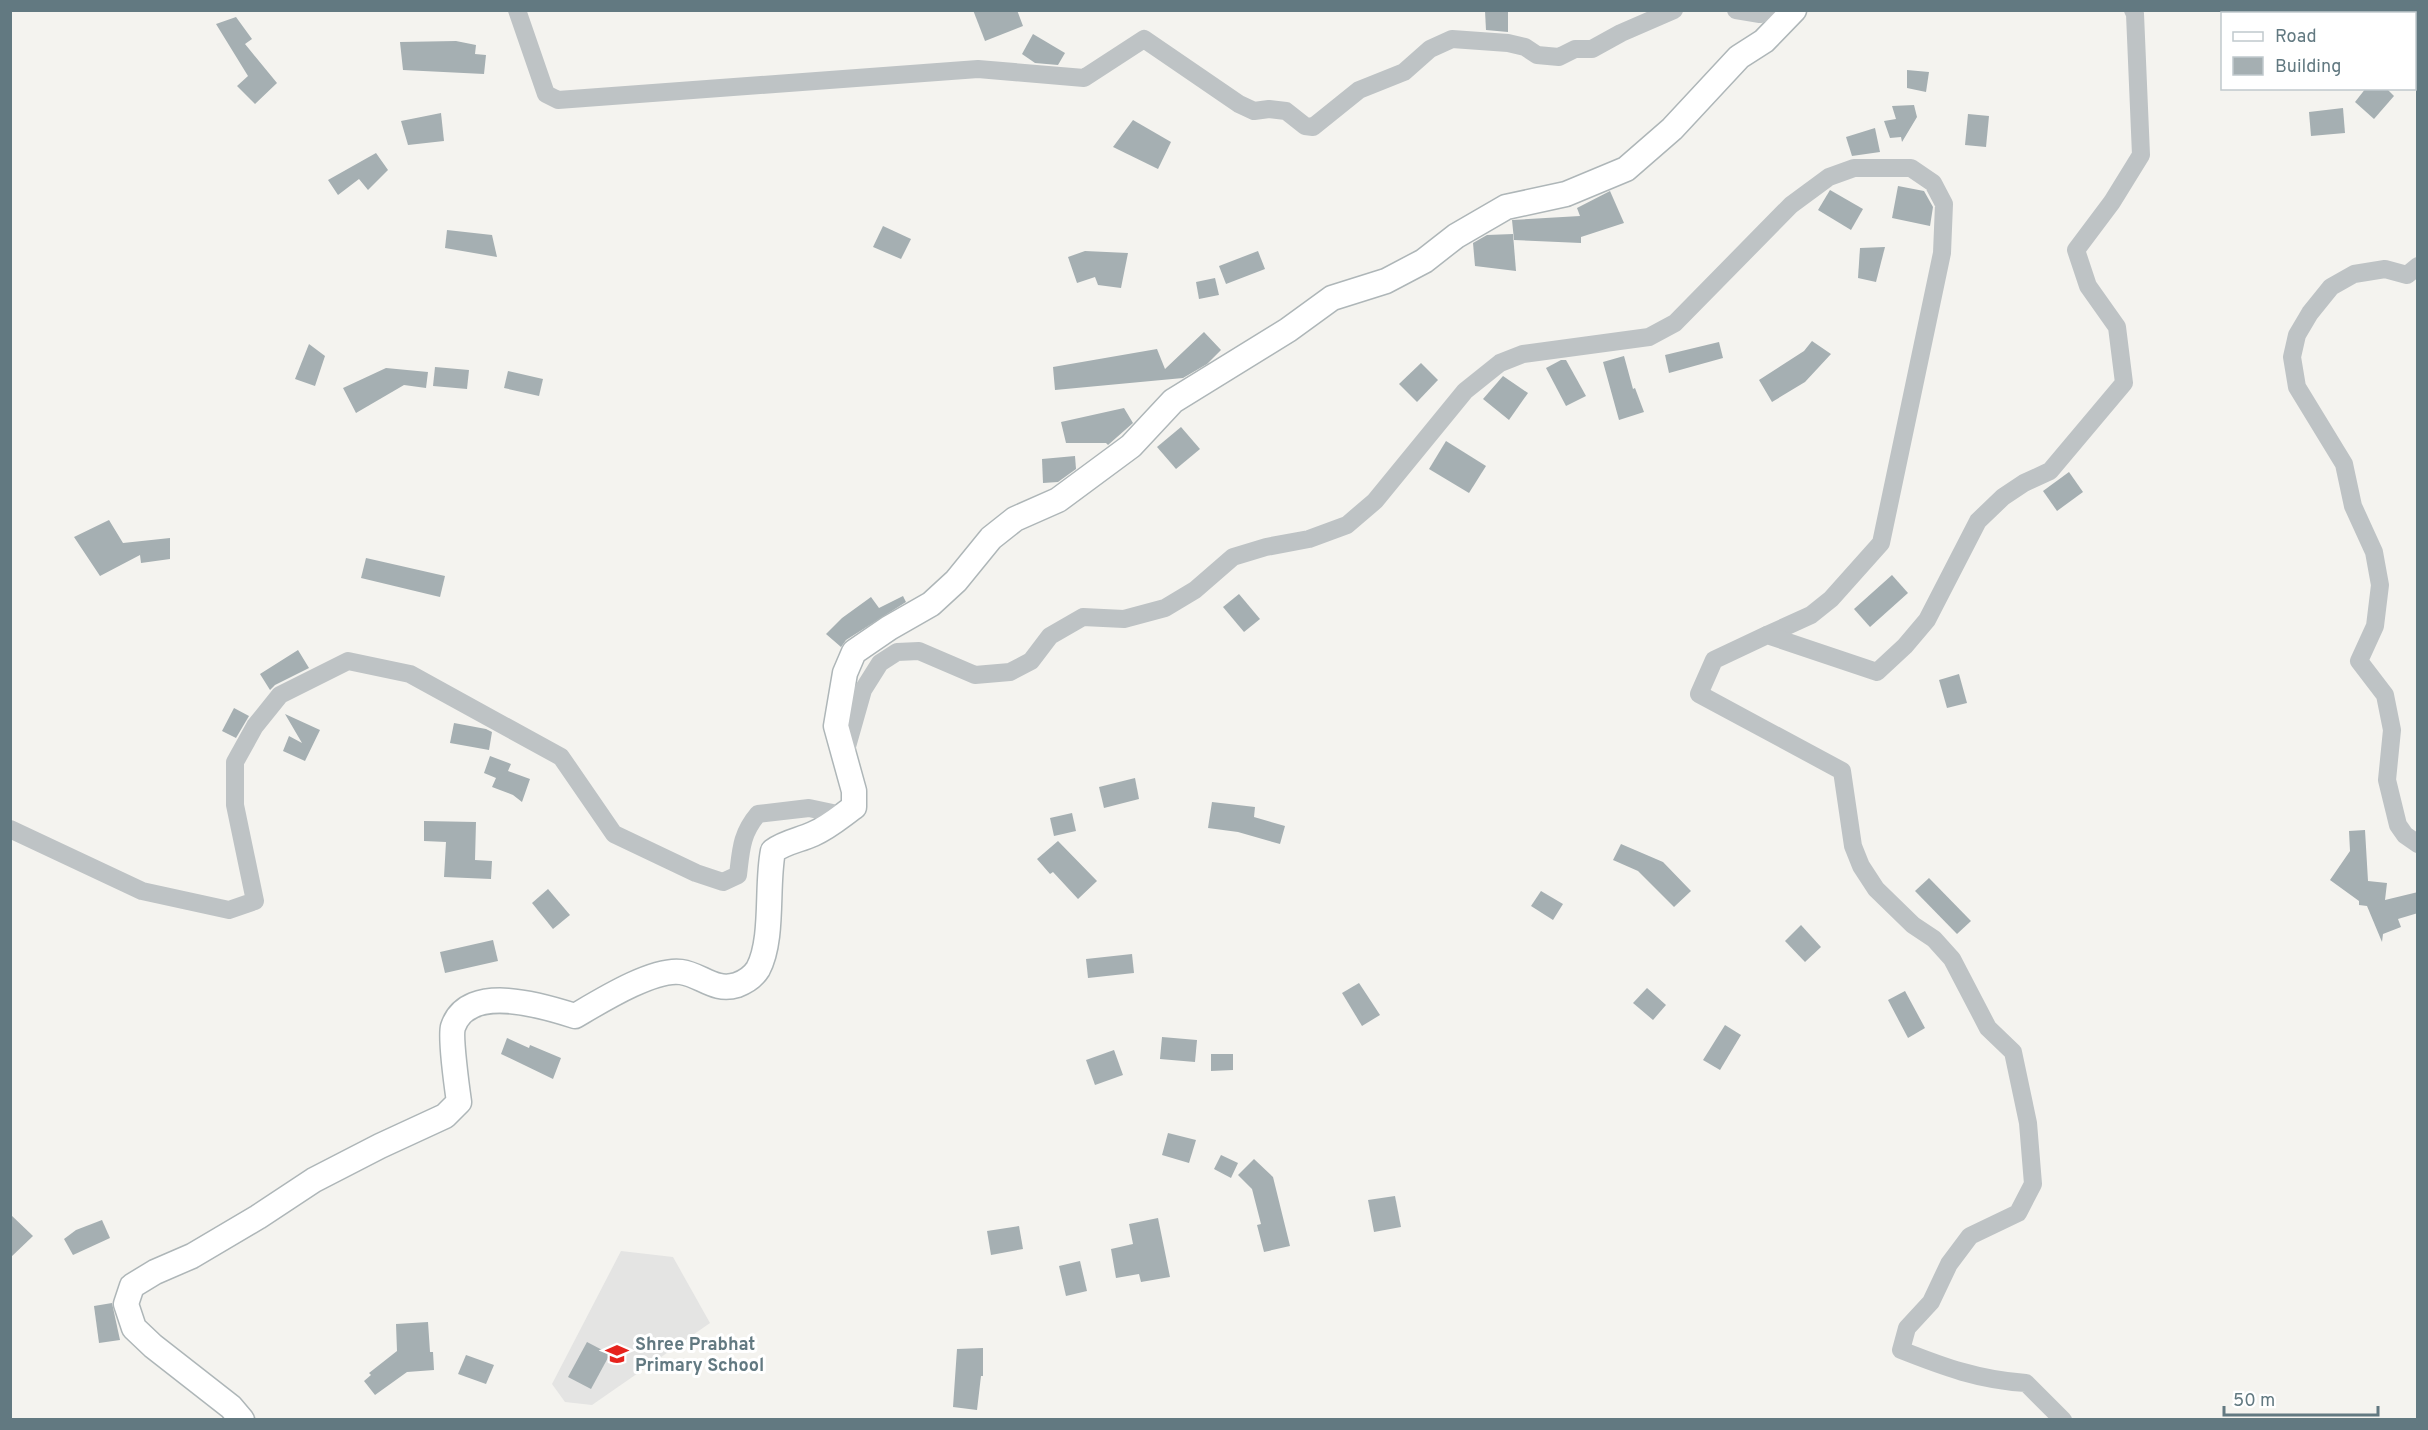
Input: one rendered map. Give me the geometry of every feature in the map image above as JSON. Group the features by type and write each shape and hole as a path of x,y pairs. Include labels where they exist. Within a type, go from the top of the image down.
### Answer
{"main road":[{"path":"242,1419 231,1407 153,1346 134,1328 126,1304 132,1286 201,1250 314,1180 445,1116 459,1102 453,1028 462,1013 486,1000 540,1005 575,1016 624,988 658,976 680,972 725,989 746,982 758,969 765,944 772,851 836,823 842,815 854,807 854,791 836,726 845,673 854,652 889,628 932,604 956,581 991,538 1015,519 1058,500 1131,446 1173,401 1288,330 1332,298 1386,282 1424,261 1456,236 1506,207 1566,194 1626,169 1672,129 1739,57 1764,41 1794,10"}],"street":[{"path":"517,10 546,94 558,100 978,69 1084,78 1144,39 1239,104 1254,111 1269,109 1286,111 1305,126 1313,127 1359,90 1404,72 1430,50 1452,39 1508,43 1525,47 1537,55 1559,57 1575,49 1592,50 1621,33 1674,10"},
{"path":"1736,10 1760,14 1774,10"},
{"path":"1767,635 1877,672 1905,646 1927,620 1978,520 2003,497 2024,483 2050,471 2124,383 2117,327 2088,286 2076,250 2112,202 2141,155 2133,10"},
{"path":"844,757 863,690 880,663 897,652 919,651 975,675 1010,672 1031,661 1050,636 1083,617 1124,619 1165,608 1195,590 1233,557 1266,547 1309,539 1347,525 1375,501 1465,391 1500,363 1523,354 1649,337 1676,323 1791,205 1829,177 1854,168 1911,168 1933,183 1944,204 1942,253 1881,543 1831,599 1812,615 1714,660 1699,694 1842,771 1853,846 1861,866 1876,889 1913,925 1934,939 1952,959 1988,1028 2013,1052 2028,1123 2032,1184 2018,1213 1970,1236 1949,1264 1931,1302 1907,1328 1900,1350 1961,1374 1997,1381 2026,1383 2063,1419"},
{"path":"2418,266 2407,275 2385,269 2354,274 2331,287 2310,313 2297,335 2292,357 2297,387 2344,464 2353,506 2374,552 2380,585 2375,626 2359,661 2385,696 2392,730 2387,780 2398,825 2413,843 2418,844"},
{"path":"10,829 142,891 229,910 255,901 235,805 235,762 255,726 280,695 348,661 410,674 561,757 614,834 696,873 723,882 738,875 746,828 758,814 808,808 842,815"}],"shaded area":[{"name":"Shree Prabhat Primary School","path":"621,1251 673,1257 710,1323 592,1405 565,1402 552,1384"}],"building":[{"path":"973,10 1017,10 1023,26 985,41"},
{"path":"1485,11 1508,11 1508,32 1486,30"},
{"path":"236,17 252,39 245,44 277,83 255,104 237,86 248,76 216,24"},
{"path":"1033,34 1065,53 1058,65 1035,63 1022,54"},
{"path":"456,41 476,45 475,54 486,55 484,74 403,70 400,42"},
{"path":"1907,70 1929,72 1926,92 1907,88"},
{"path":"2364,90 2388,90 2394,96 2374,119 2355,102"},
{"path":"1914,105 1917,117 1902,142 1901,137 1890,138 1884,121 1896,119 1892,106"},
{"path":"2343,108 2345,133 2311,136 2309,112"},
{"path":"441,113 444,141 408,145 401,121"},
{"path":"1968,114 1989,116 1986,147 1965,145"},
{"path":"1133,120 1171,142 1158,169 1113,147"},
{"path":"1875,128 1880,152 1852,156 1846,137"},
{"path":"376,153 388,170 368,190 359,179 338,195 328,180"},
{"path":"1898,186 1924,191 1933,207 1930,226 1892,218"},
{"path":"1830,190 1863,209 1851,230 1818,210"},
{"path":"1610,191 1624,223 1581,237 1581,243 1514,240 1512,220 1580,216 1577,208"},
{"path":"883,226 911,239 901,259 873,247"},
{"path":"447,230 492,235 497,257 445,248"},
{"path":"1513,234 1516,271 1475,266 1473,243 1487,235"},
{"path":"1885,247 1876,282 1858,278 1860,248"},
{"path":"1085,251 1128,253 1121,288 1098,285 1095,277 1077,283 1068,257"},
{"path":"1258,251 1265,269 1226,284 1219,266"},
{"path":"1215,278 1219,295 1199,299 1196,282"},
{"path":"1204,332 1221,350 1207,364 1183,378 1055,390 1053,367 1157,349 1165,369"},
{"path":"1812,341 1831,354 1805,382 1772,402 1759,380 1804,351"},
{"path":"1719,342 1723,358 1669,373 1665,355"},
{"path":"309,344 325,356 315,386 295,379"},
{"path":"1624,356 1633,389 1635,388 1644,412 1619,420 1603,362"},
{"path":"1561,360 1566,360 1586,396 1566,406 1546,368"},
{"path":"1421,363 1438,380 1417,402 1399,384"},
{"path":"435,367 469,370 467,389 433,386"},
{"path":"386,368 428,372 426,388 404,385 356,413 343,388"},
{"path":"508,371 543,379 539,396 504,388"},
{"path":"1503,376 1528,393 1509,420 1483,399"},
{"path":"1124,408 1133,423 1108,445 1106,443 1066,443 1061,422"},
{"path":"1181,427 1200,449 1176,469 1157,447"},
{"path":"1446,441 1486,466 1469,493 1429,469"},
{"path":"1075,456 1076,469 1058,482 1043,483 1042,459"},
{"path":"2069,472 2083,492 2057,511 2043,491"},
{"path":"109,520 123,543 170,538 170,559 141,563 140,555 100,576 74,537"},
{"path":"366,558 445,576 440,597 361,578"},
{"path":"1892,575 1908,593 1870,627 1854,609"},
{"path":"1239,594 1260,619 1244,632 1223,607"},
{"path":"903,596 906,602 846,640 841,647 826,634 842,618 871,597 879,608"},
{"path":"298,650 309,668 275,685 270,690 260,674"},
{"path":"1959,674 1967,703 1947,708 1939,680"},
{"path":"234,708 249,716 236,738 222,731"},
{"path":"285,714 320,730 305,761 283,751 289,736 302,743"},
{"path":"454,723 492,732 489,750 450,743"},
{"path":"490,756 511,764 508,771 530,779 522,802 513,795 492,787 496,778 484,773"},
{"path":"1135,778 1139,799 1104,808 1099,787"},
{"path":"1212,802 1255,807 1254,817 1285,826 1280,844 1238,832 1208,828"},
{"path":"1072,813 1076,831 1054,836 1050,818"},
{"path":"424,821 476,822 475,860 492,861 491,879 444,877 446,842 424,841"},
{"path":"2365,830 2368,881 2387,883 2385,900 2418,892 2418,913 2398,919 2401,927 2383,934 2382,942 2367,906 2359,905 2359,901 2330,880 2350,851 2349,831"},
{"path":"1058,841 1097,881 1078,899 1053,872 1050,874 1037,859"},
{"path":"1621,844 1663,862 1691,891 1674,907 1638,871 1613,860"},
{"path":"1929,878 1971,921 1957,934 1915,891"},
{"path":"548,889 570,915 553,929 532,903"},
{"path":"1541,891 1563,904 1553,920 1531,906"},
{"path":"1801,925 1821,947 1805,962 1785,941"},
{"path":"493,940 498,961 445,973 440,952"},
{"path":"1132,954 1134,973 1088,978 1086,959"},
{"path":"1359,983 1380,1015 1362,1026 1342,993"},
{"path":"1647,988 1666,1005 1653,1020 1633,1003"},
{"path":"1905,991 1925,1028 1908,1038 1888,1000"},
{"path":"1725,1025 1741,1035 1720,1070 1703,1060"},
{"path":"1162,1037 1197,1040 1195,1062 1160,1059"},
{"path":"507,1038 561,1058 553,1079 501,1054"},
{"path":"1114,1050 1123,1075 1095,1085 1086,1060"},
{"path":"1211,1054 1233,1054 1233,1070 1211,1071"},
{"path":"1168,1133 1196,1140 1189,1163 1162,1155"},
{"path":"1221,1155 1238,1163 1231,1178 1214,1169"},
{"path":"1254,1159 1273,1177 1290,1246 1264,1252 1257,1225 1261,1224 1252,1189 1238,1175"},
{"path":"1395,1196 1401,1227 1374,1232 1368,1200"},
{"path":"10,1214 33,1236 10,1258"},
{"path":"1158,1218 1170,1277 1141,1282 1139,1274 1116,1278 1111,1249 1133,1244 1129,1224"},
{"path":"102,1220 110,1238 73,1255 64,1239 76,1230"},
{"path":"1019,1226 1023,1249 991,1255 987,1231"},
{"path":"1080,1261 1087,1291 1066,1296 1059,1266"},
{"path":"112,1303 120,1340 99,1343 94,1306"},
{"path":"428,1322 434,1370 407,1372 375,1395 364,1381 371,1375 369,1373 397,1351 396,1324"},
{"path":"587,1342 610,1354 591,1389 568,1377"},
{"path":"983,1348 983,1376 981,1376 977,1410 953,1407 957,1349"},
{"path":"466,1355 494,1365 486,1384 458,1374"}],"place":[{"name":"Shree Prabhat Primary School","path":"617,1354"}]}
